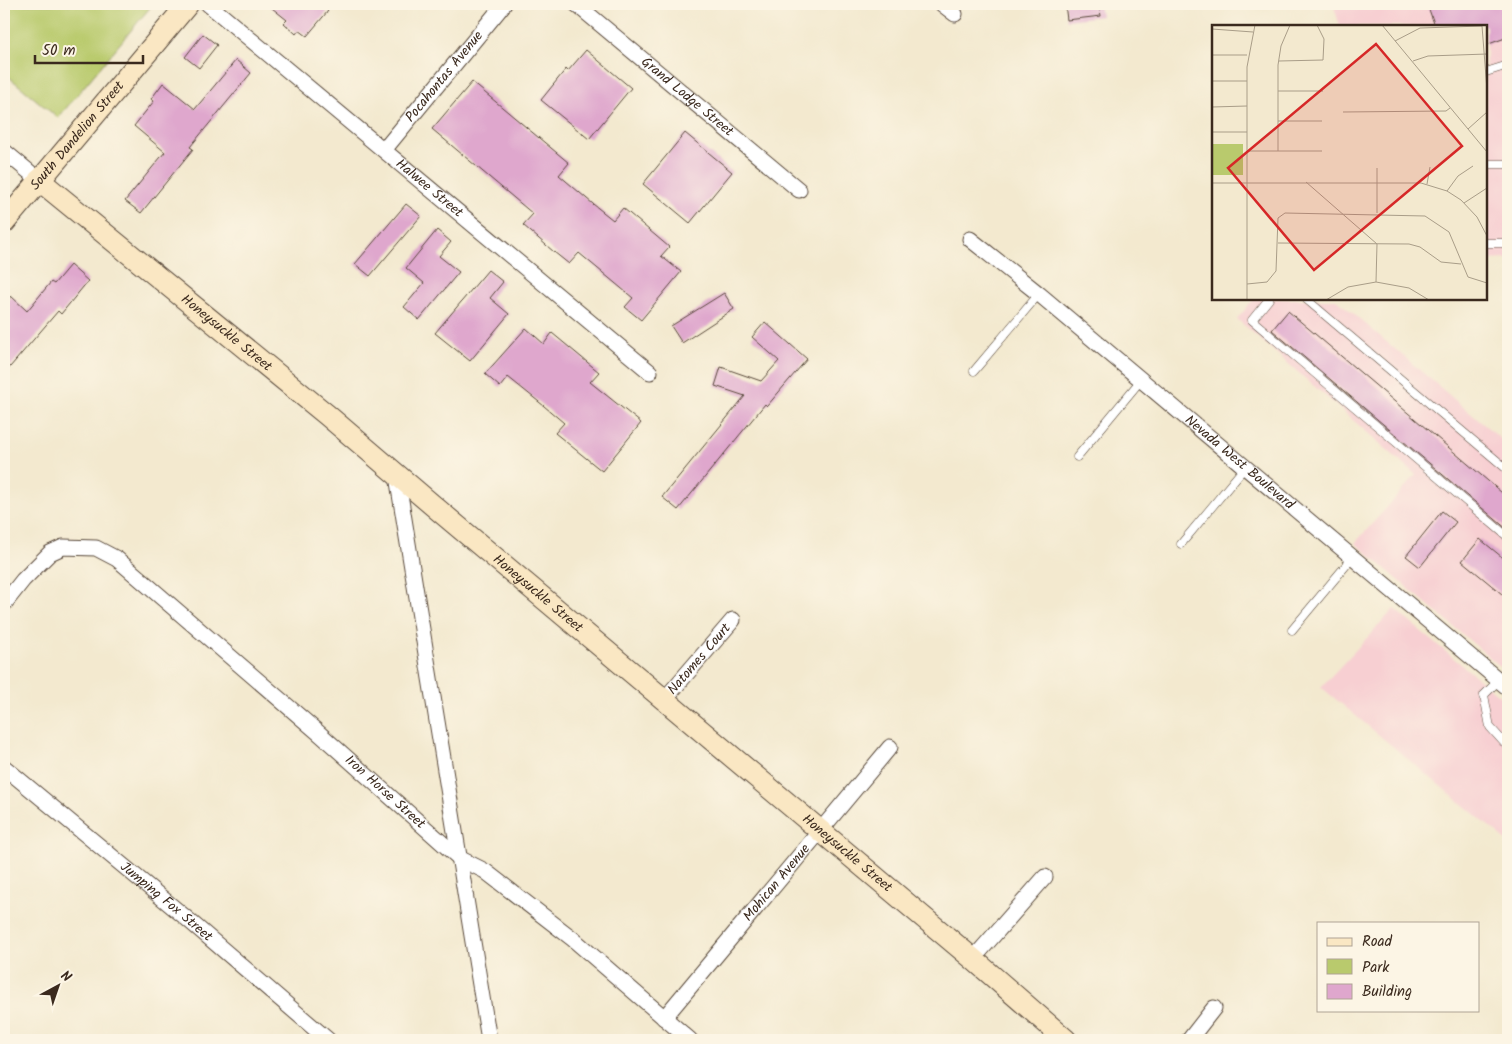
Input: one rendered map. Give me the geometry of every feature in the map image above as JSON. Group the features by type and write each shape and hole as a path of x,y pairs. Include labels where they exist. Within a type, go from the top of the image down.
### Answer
{"street":[{"name":"South Dandelion Street","path":"4,223 188,4"},
{"name":"Halwee Street","path":"208,4 650,372"},
{"name":"Pocahontas Avenue","path":"384,150 504,4"},
{"name":"Grand Lodge Street","path":"576,4 798,190"},
{"path":"942,4 955,14"},
{"name":"Honeysuckle Street","path":"4,151 327,415 973,959 1066,1040"},
{"name":"Nevada West Boulevard","path":"970,239 1039,294 1504,684"},
{"path":"398,476 489,1040"},
{"name":"Iron Horse Street","path":"4,604 23,580 50,553 64,546 96,548 116,559 320,734 459,858 485,871 573,939 690,1040"},
{"name":"Natomes Court","path":"664,700 733,620"},
{"name":"Mohican Avenue","path":"664,1018 890,748"},
{"name":"Jumping Fox Street","path":"4,767 185,917 328,1040"},
{"path":"973,959 1045,877"},
{"path":"1189,1040 1214,1008"}],"lane":[{"path":"1487,72 1508,65"},
{"path":"1487,164 1508,164"},
{"path":"1487,243 1508,243"},
{"path":"974,371 1039,294"},
{"path":"1268,300 1252,320 1508,536"},
{"path":"1307,300 1508,470"},
{"path":"1077,457 1141,380"},
{"path":"1181,544 1245,467"},
{"path":"1292,630 1353,558"},
{"path":"1504,684 1484,695 1490,727 1508,747"}],"shaded area":[{"path":"1333,4 1508,4 1508,259 1487,260 1487,25 1340,25"},
{"path":"1253,300 1337,300 1508,445 1508,673 1355,543 1416,475 1237,319"},
{"path":"1394,609 1508,703 1508,842 1321,687"}],"green space":[{"path":"4,4 153,4 58,118 4,73"}],"building":[{"path":"267,4 319,4 328,11 307,36 299,30 296,34 284,23 287,20"},
{"path":"1065,4 1099,4 1101,16 1067,20"},
{"path":"1427,4 1508,4 1508,37 1487,45 1487,25 1435,25"},
{"path":"203,34 217,45 199,68 185,57"},
{"path":"586,50 631,88 589,139 541,100 566,69 568,71"},
{"path":"236,60 251,73 190,147 193,149 141,213 125,201 165,152 134,126 154,101 151,99 163,83 195,109"},
{"path":"472,82 569,163 559,175 593,204 613,220 623,208 669,247 661,256 681,272 641,320 625,307 633,298 579,253 569,264 554,252 523,225 533,214 432,129"},
{"path":"685,133 732,172 690,223 643,184"},
{"path":"406,204 421,216 370,276 355,264"},
{"path":"437,230 451,242 439,256 459,272 419,320 404,307 424,283 406,268"},
{"path":"70,265 88,281 61,314 58,311 4,374 4,304 11,296 27,311 51,282 54,284"},
{"path":"488,270 503,282 490,298 509,314 470,361 435,333"},
{"path":"724,293 734,309 682,343 671,326"},
{"path":"1288,311 1508,498 1508,530 1272,330"},
{"path":"765,322 807,359 767,406 765,404 678,510 662,497 745,396 715,386 721,367 761,381 779,361 752,337"},
{"path":"526,328 544,344 552,333 599,372 590,382 641,423 602,471 555,433 564,423 544,406 508,377 500,387 485,374"},
{"path":"1442,511 1456,522 1420,567 1406,556"},
{"path":"1480,539 1508,562 1508,599 1462,561"}]}
